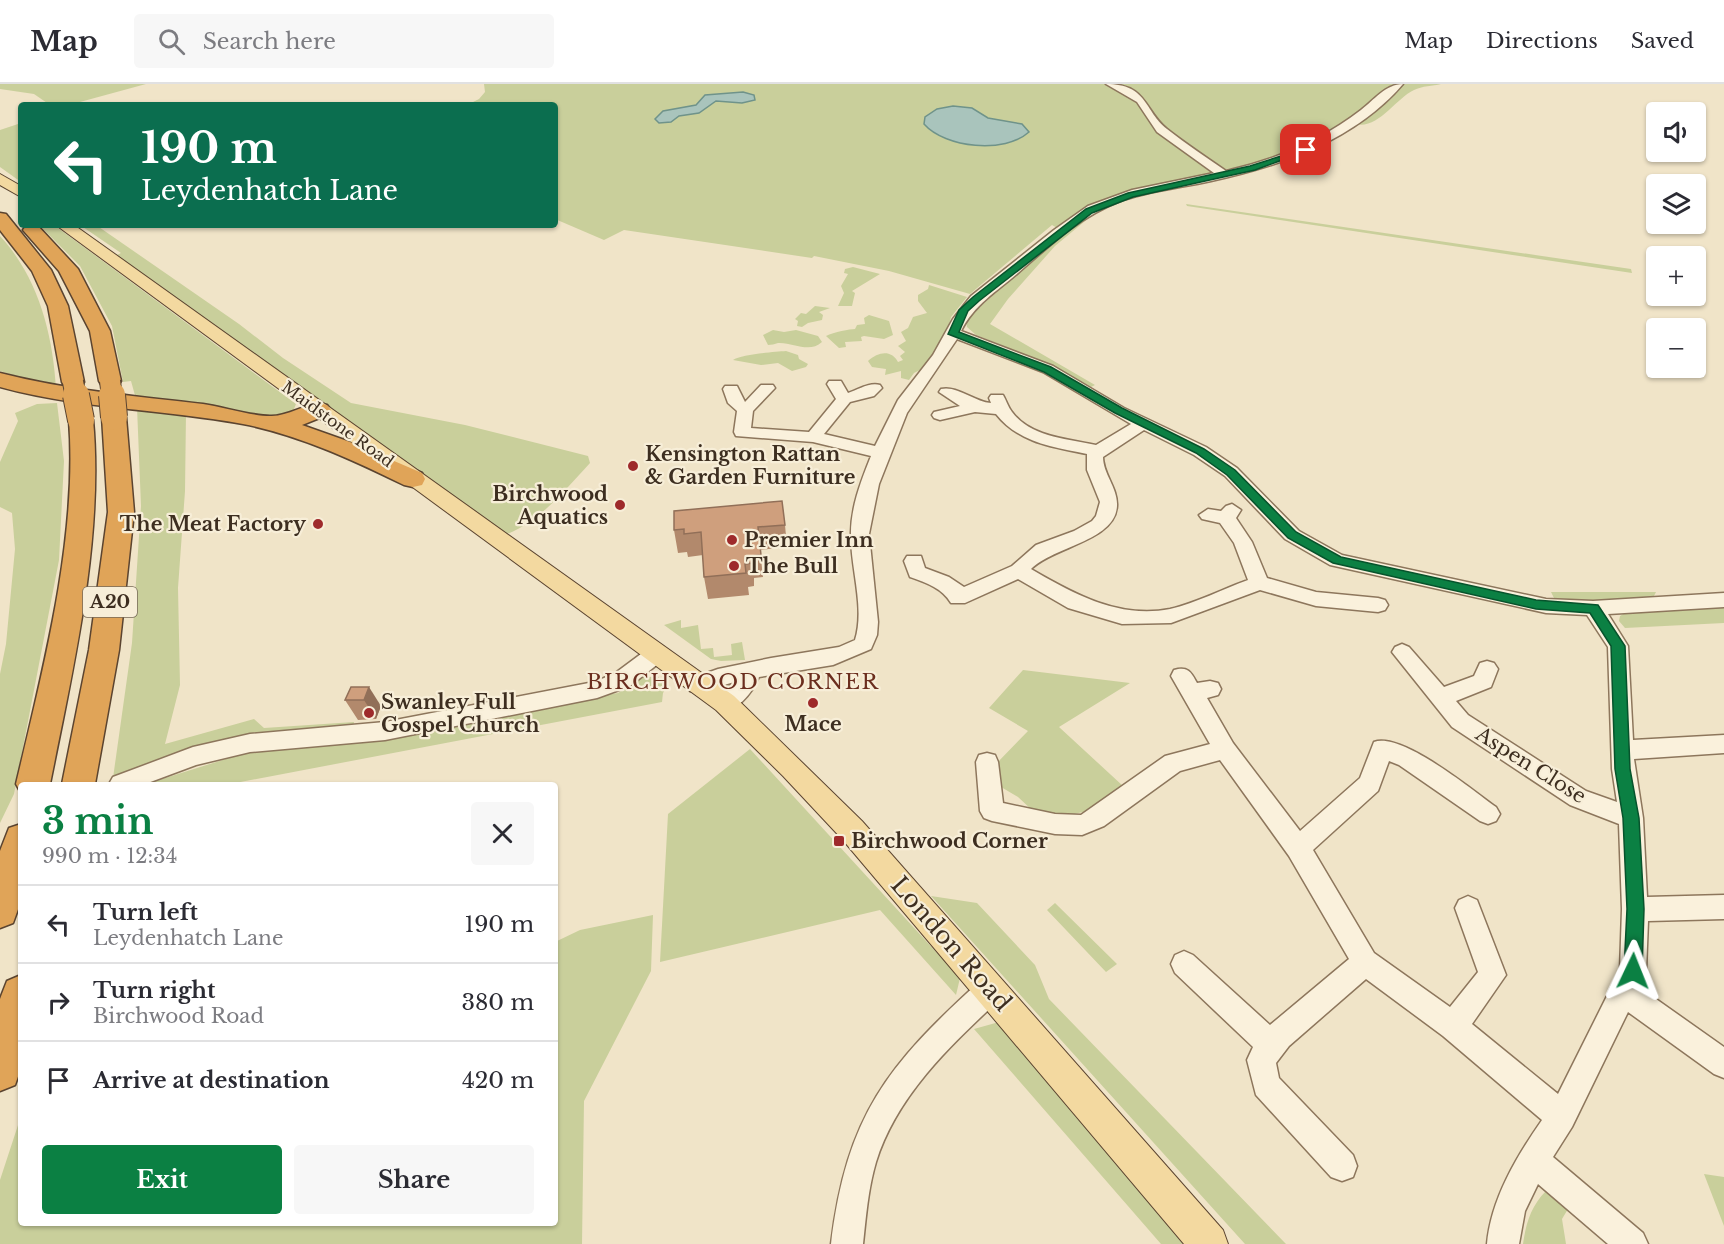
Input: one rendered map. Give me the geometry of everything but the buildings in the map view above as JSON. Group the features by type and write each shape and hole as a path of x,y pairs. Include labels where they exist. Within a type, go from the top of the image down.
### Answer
{"highway":[{"path":"0,201 18,216"},
{"name":"A20","path":"0,218 41,270 58,306 83,439 80,531 60,661 33,782"},
{"name":"A20","path":"30,228 68,269 100,331 110,381 114,417 121,512 104,650 78,782"},
{"path":"0,380 48,393 219,413 271,423 350,449 412,479"},
{"path":"271,423 299,419 319,410"},
{"path":"3,882 18,845"},
{"path":"0,1070 18,1005"}],"main road":[{"path":"0,177 18,191"},
{"name":"Maidstone Road","path":"68,228 613,623"},
{"name":"London Road","path":"613,623 725,703 798,772 845,823 1209,1244"}],"street":[{"path":"1111,84 1141,100 1161,130 1224,175"},
{"path":"698,685 709,678 844,654 864,644 867,621 861,524 882,453 905,402 953,334 959,318 970,304 1089,211 1130,195 1278,161 1326,141 1398,84"},
{"path":"953,334 1022,357 1200,451 1231,472 1292,535 1337,560 1536,605 1593,608 1724,600"},
{"path":"835,384 838,393 845,398"},
{"path":"766,388 754,403 745,409 742,432 813,437 882,453"},
{"path":"813,437 845,398 868,393 874,388"},
{"path":"731,389 736,403 745,409"},
{"path":"947,392 975,407"},
{"path":"940,415 998,403 1017,428 1026,434 1099,451"},
{"path":"914,561 917,572 942,582 960,597 997,583 1018,571 1042,550 1101,524 1108,510 1108,503 1093,464 1094,456 1105,445 1132,433 1144,422"},
{"path":"1222,514 1243,542 1259,583"},
{"path":"1018,571 1075,603 1122,617 1171,616 1190,611 1259,583 1316,599 1378,605"},
{"path":"1503,1244 1510,1209 1533,1160 1562,1117 1633,971 1635,909 1631,818 1623,769 1618,646 1593,608"},
{"name":"Aspen Close","path":"1402,652 1460,721 1578,798 1631,818"},
{"path":"126,782 193,756 250,743 385,731 597,690 622,681 656,654"},
{"path":"1440,698 1483,681 1487,669"},
{"path":"725,703 745,685 751,672"},
{"path":"1194,686 1225,749 1298,848 1365,962 1454,1026 1562,1117"},
{"path":"1623,750 1724,744"},
{"path":"1298,848 1370,784 1382,748 1407,758 1488,814"},
{"path":"987,762 992,811 1073,826 1096,819 1134,789 1173,763 1225,749"},
{"path":"1635,909 1724,907"},
{"path":"1454,1026 1493,975 1468,908"},
{"path":"1342,1166 1266,1085 1261,1060 1270,1044 1365,962"},
{"path":"1184,964 1270,1044"},
{"path":"847,1244 849,1217 857,1176 872,1130 891,1094 912,1065 990,990"},
{"path":"1623,992 1724,1064"},
{"path":"1533,1160 1632,1244"}],"green space":[{"path":"0,84 146,84 80,102 46,102 34,94 0,89"},
{"path":"484,84 1396,84 1363,114 1278,161 1220,170 1211,166 1214,173 1085,208 1057,228 1052,225 970,294 889,271 814,256 812,258 624,230 604,240 558,220 558,102 473,102 485,92"},
{"path":"1404,84 1441,84 1414,90 1379,118 1363,125 1355,124"},
{"path":"18,124 18,180 0,167 0,130"},
{"path":"1186,204 1631,269 1632,273 1187,206"},
{"path":"1090,217 1055,246 1008,299 990,324 1095,385 1091,387 1049,364 976,335 967,327 966,322 1029,264"},
{"path":"42,228 58,228 296,404 292,414 276,418 136,399 131,381 123,382 112,326 80,266"},
{"path":"84,228 100,228 239,324 283,358 351,403 465,425 588,456 590,463 541,513 505,535 115,256 121,253"},
{"path":"0,236 24,269 41,307 51,348 56,389 0,371"},
{"path":"853,267 880,274 852,291 855,293 852,306 838,306 844,293 841,286 848,274 844,273 845,269"},
{"path":"929,285 967,297 951,317 947,334 928,366 914,373 909,380 901,378 901,371 885,375 886,369 872,367 868,361 884,353 892,355 898,362 903,360 900,356 905,352 898,346 906,341 901,332 908,328 913,317 927,313 918,301 918,295 928,289"},
{"path":"815,306 830,308 819,312 823,315 822,320 802,327 797,326 798,321 795,319 801,313 806,314"},
{"path":"869,315 889,321 893,335 884,339 864,336 861,337 862,341 845,342 846,347 839,348 826,336 855,329 857,325 865,324 864,318"},
{"path":"773,330 784,332 796,330 818,336 822,342 812,347 784,343 768,345 763,335"},
{"path":"786,351 798,355 799,359 808,364 806,367 792,371 778,363 761,365 733,360 750,355"},
{"path":"57,403 64,461 59,560 14,794 0,823 0,674 6,644 15,549 12,513 0,507 0,462 18,421 15,413 37,404"},
{"path":"137,407 186,413 185,491 178,588 180,685 165,744 254,719 264,728 354,722 353,728 113,778 132,643 141,506"},
{"path":"1551,592 1656,592 1654,596 1643,601 1556,602"},
{"path":"1724,604 1724,623 1625,628 1619,621 1620,616 1630,610"},
{"path":"681,620 681,628 698,625 701,649 713,648 714,657 732,655 731,644 742,642 745,660 711,659 664,625"},
{"path":"1023,670 1130,683 1059,727 1123,786 1087,811 1070,815 1032,810 1018,797 1001,787 994,766 1028,731 989,708"},
{"path":"642,677 658,677 668,685 663,693 662,702 241,782 152,782 245,753 503,714 618,693"},
{"path":"750,749 960,978 956,995 880,910 660,962 668,814"},
{"path":"931,896 977,903 1035,965 1049,999 1286,1244 1245,1244"},
{"path":"1055,903 1117,964 1106,972 1047,910"},
{"path":"653,915 651,971 584,1101 582,1244 0,1244 0,1180 18,1125 18,1226 558,1226 558,941 580,930"},
{"path":"999,1022 1189,1244 1161,1244 974,1029"},
{"path":"1704,1174 1724,1177 1724,1226"},
{"path":"1546,1191 1571,1204 1562,1219 1566,1244 1523,1244 1530,1215"}],"water":[{"path":"743,92 754,95 755,100 742,103 716,101 699,113 679,116 671,122 659,123 655,119 663,111 696,105 705,95"},
{"path":"953,106 972,108 988,118 1022,124 1029,132 1005,143 975,145 946,138 924,124 925,117 937,109"}],"place":[{"name":"Kensington Rattan & Garden Furniture","path":"633,466"},
{"name":"Birchwood Aquatics","path":"620,505"},
{"name":"The Meat Factory","path":"318,524"},
{"name":"Premier Inn","path":"732,540"},
{"name":"The Bull","path":"734,566"},
{"name":"Mace","path":"813,703"},
{"name":"Swanley Full Gospel Church","path":"369,713"},
{"name":"Birchwood Corner","path":"839,841"}],"district":[{"name":"BIRCHWOOD CORNER","path":"733,682"}],"route":[{"path":"1306,150 1252,168 1130,195 1089,211 1061,230 1022,264 976,299 964,310 953,334 969,337 1048,369 1118,411 1200,451 1231,472 1270,515 1292,535 1337,560 1536,605 1593,608 1618,646 1622,696 1623,769 1631,818 1635,909 1633,971"}]}
